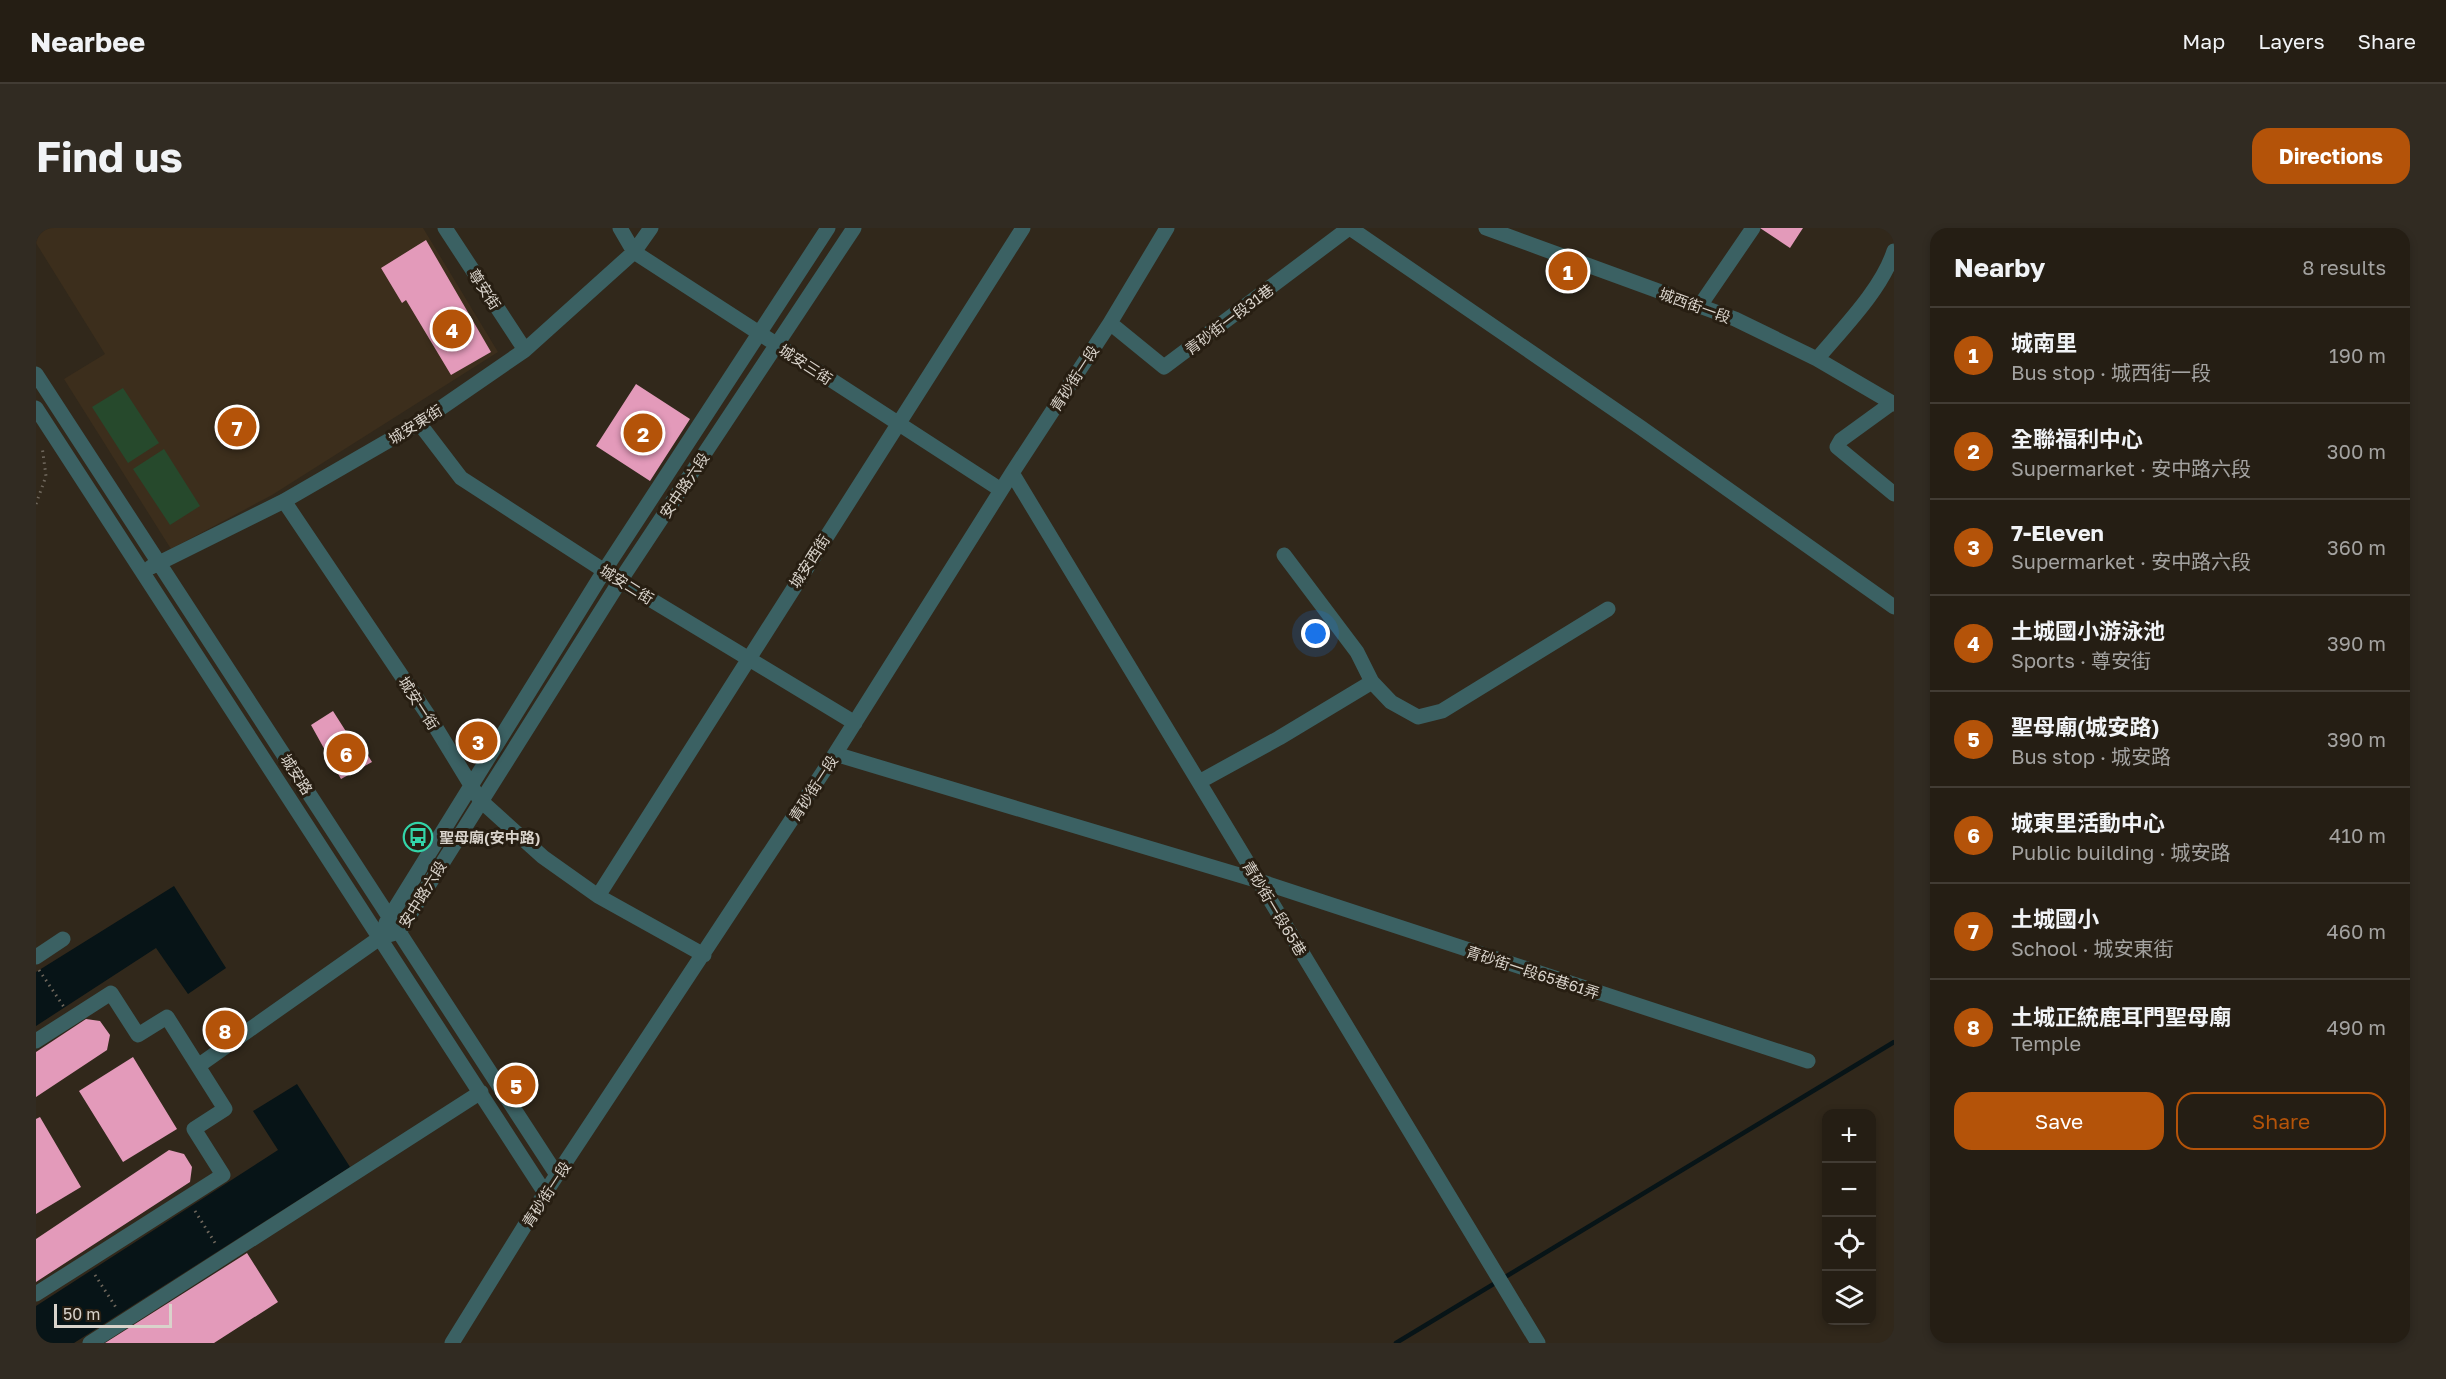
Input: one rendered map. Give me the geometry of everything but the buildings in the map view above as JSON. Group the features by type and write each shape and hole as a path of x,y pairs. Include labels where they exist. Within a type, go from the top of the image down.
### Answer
{"street":[{"name":"尊安街","path":"445,228 525,350"},
{"name":"城安三街","path":"620,228 634,252 1001,490"},
{"name":"城安東街","path":"143,571 284,501 419,423 525,350 634,252 651,228"},
{"name":"安中路六段","path":"381,937 388,915 470,783 604,571 828,228"},
{"name":"安中路六段","path":"381,937 399,932 620,581 854,228"},
{"name":"城安西街","path":"598,896 747,658 1023,228"},
{"name":"青砂街一段","path":"452,1343 545,1193 836,754 1001,490 1110,323 1167,228"},
{"name":"青砂街一段31巷","path":"1110,323 1164,367 1350,228"},
{"path":"1350,228 1640,427 1894,607"},
{"name":"城西街一段","path":"1486,228 1735,320 1817,359 1893,403"},
{"path":"1699,307 1753,228"},
{"path":"1817,359 1855,315 1893,260"},
{"name":"城安路","path":"36,374 557,1175"},
{"path":"1893,403 1841,440 1837,447 1894,494"},
{"name":"城安路","path":"36,408 545,1193"},
{"name":"城安二街","path":"419,423 461,478 620,581 855,723"},
{"name":"青砂街一段65巷","path":"1012,473 1538,1343"},
{"name":"城安一街","path":"284,501 430,718 480,800 543,857 598,896 704,956"},
{"path":"1284,555 1357,652 1372,682 1391,702 1418,717 1442,711 1608,609"},
{"path":"1199,782 1279,738 1372,682"},
{"name":"青砂街一段65巷61弄","path":"836,754 1259,881 1808,1061"},
{"path":"198,1066 381,937"},
{"path":"36,957 63,939"},
{"path":"36,1041 111,993 138,1035 167,1017 225,1109 194,1129 223,1175 36,1294"},
{"path":"90,1343 481,1092"}],"path":[{"path":"36,504 46,476 42,444"},
{"path":"36,965 72,1018"},
{"path":"187,1198 224,1257"},
{"path":"86,1262 125,1321"}],"shaded area":[{"path":"36,228 423,228 498,352 272,495 171,549 64,379 105,354 36,243"},
{"path":"174,886 226,968 188,994 156,948 36,1026 36,972"},
{"path":"297,1084 350,1167 74,1343 36,1343 36,1306 278,1150 253,1111"}],"green space":[{"path":"123,388 159,443 128,463 92,407"},
{"path":"164,449 200,506 170,525 133,469"}],"waterway":[{"path":"1396,1343 1894,1042"}],"place":[{"name":"城南里","path":"1568,271"},
{"name":"土城國小游泳池","path":"452,329"},
{"name":"土城國小","path":"237,427"},
{"name":"全聯福利中心","path":"643,433"},
{"name":"7-Eleven","path":"478,741"},
{"name":"城東里活動中心","path":"346,753"},
{"name":"聖母廟(安中路)","path":"418,837"},
{"name":"土城正統鹿耳門聖母廟","path":"225,1030"},
{"name":"聖母廟(城安路)","path":"516,1085"}]}
